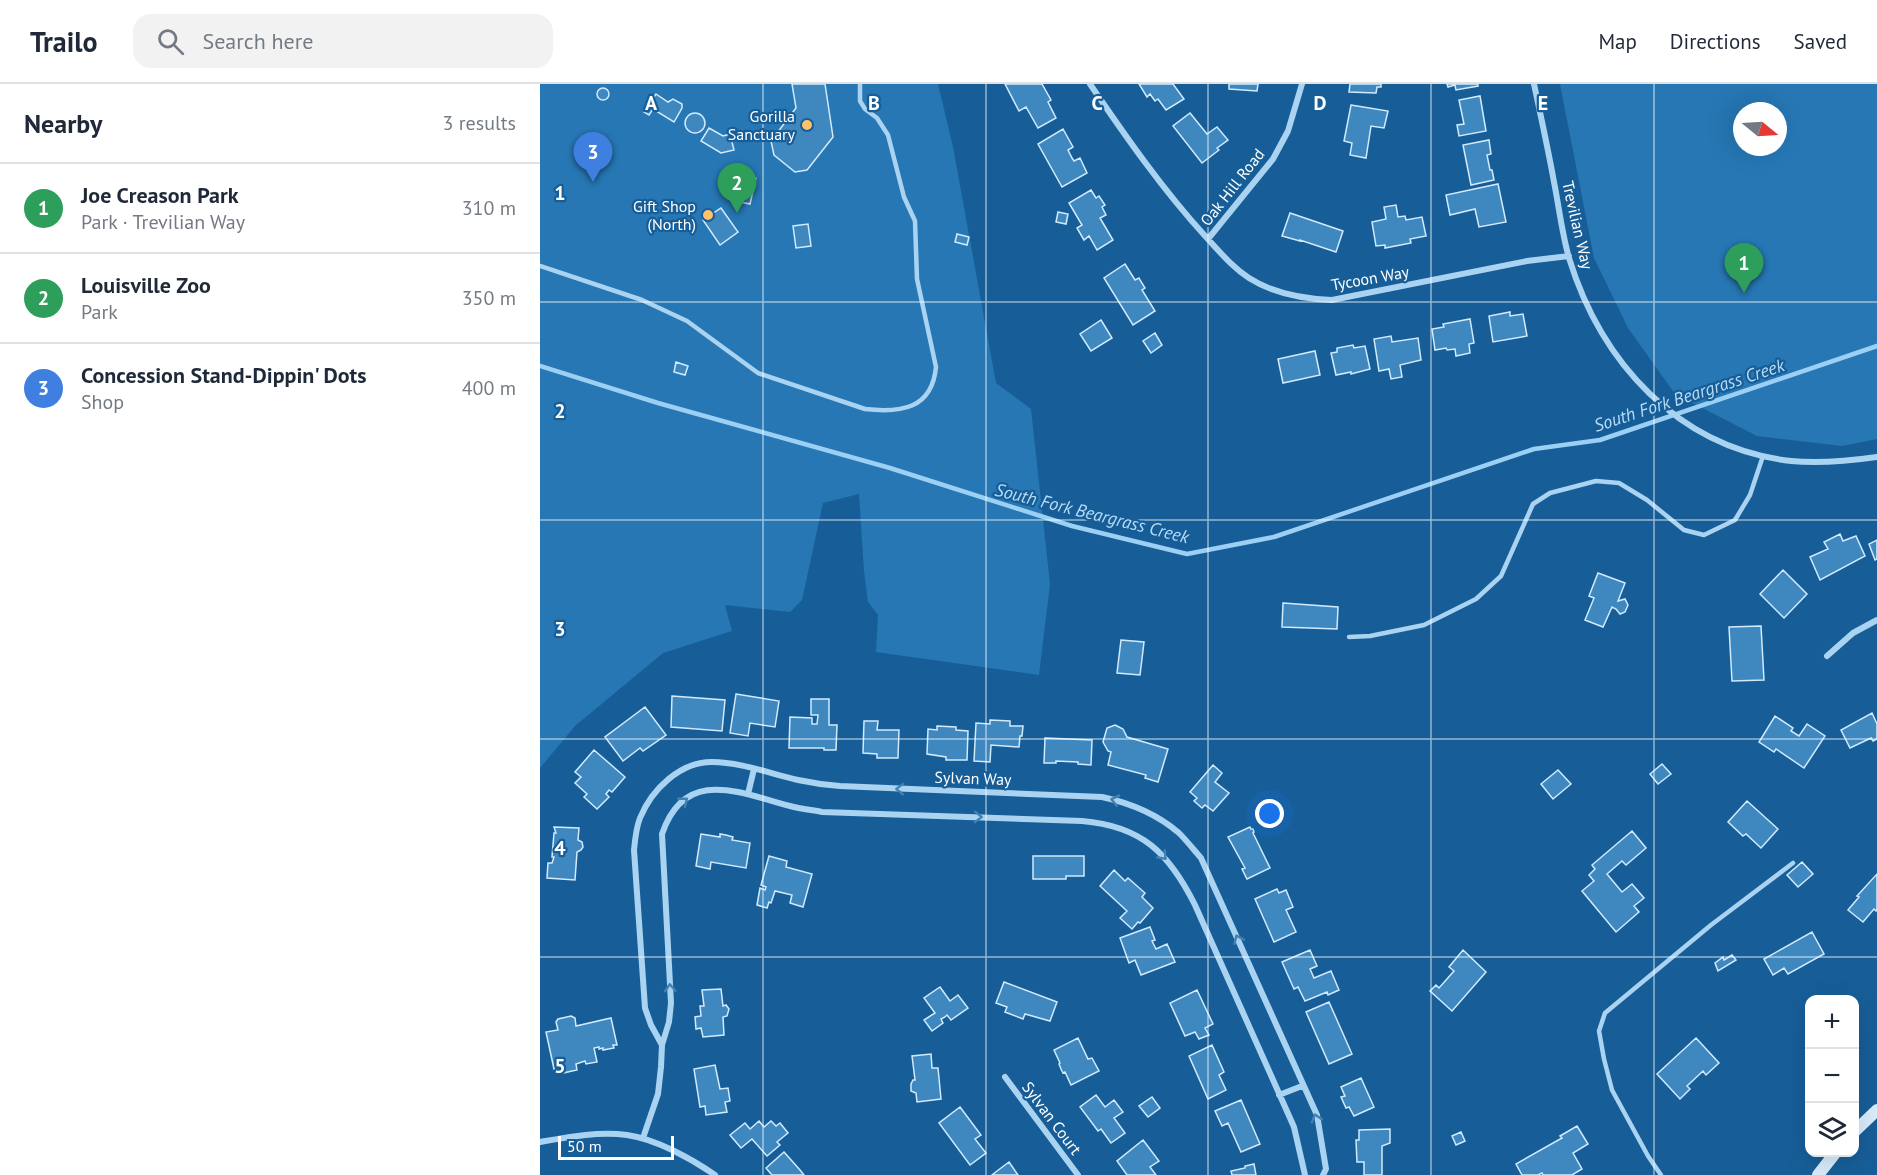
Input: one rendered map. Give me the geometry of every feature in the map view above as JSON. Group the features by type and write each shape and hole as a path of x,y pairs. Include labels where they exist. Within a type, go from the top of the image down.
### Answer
{"main road":[{"path":"1859,1127 1877,1110"},
{"path":"1818,1175 1832,1157"}],"street":[{"name":"Tycoon Way","path":"1090,84 1144,161 1189,218 1223,256 1249,278 1279,292 1314,300 1332,300 1527,261 1569,256"},
{"name":"Oak Hill Road","path":"1208,239 1273,159 1288,131 1302,84"},
{"name":"Trevilian Way","path":"1534,84 1569,256 1582,295 1600,330 1632,376 1671,413 1710,436 1737,448 1762,456 1791,461 1822,462 1877,457"},
{"path":"1827,656 1853,633 1877,620"},
{"name":"Sylvan Way","path":"662,1045 645,1008 634,850 641,816 658,788 682,769 699,763 715,762 801,781 840,786 1102,797 1127,803 1152,815 1179,834 1201,858 1317,1115 1326,1168 1323,1175"},
{"path":"748,794 754,769"},
{"path":"644,1138 658,1094 662,1045 669,1022 671,1003 662,834 672,812 690,795 703,790 726,789 792,807 822,812 1082,821 1102,823 1138,836 1164,856 1183,880 1294,1127 1305,1175"},
{"name":"Sylvan Court","path":"1005,1077 1078,1175"},
{"path":"1279,1095 1302,1086"},
{"path":"540,1142 609,1133 644,1138 715,1175"}],"lane":[{"path":"540,266 642,300 687,321 758,373 865,408 882,411 898,410 913,405 928,394 935,381 936,367 917,279 915,221 904,197 888,135 877,118 865,109 861,101 860,84"},
{"path":"1349,637 1371,636 1424,625 1476,599 1501,576 1533,504 1550,493 1596,481 1619,483 1647,500 1684,530 1704,535 1735,520 1750,495 1762,456"},
{"path":"1661,1175 1612,1090 1599,1031 1605,1013 1711,925 1793,863"}],"shaded area":[{"path":"540,84 938,84 953,147 996,383 1031,409 1050,584 1039,675 876,652 878,615 868,602 859,494 823,503 802,600 790,612 725,605 732,631 663,653 575,726 540,768"},
{"path":"1560,84 1877,84 1877,439 1842,446 1757,436 1675,394 1628,328 1594,258"}],"building":[{"name":"Gorilla Sanctuary","path":"792,84 825,84 833,137 807,170 795,172 774,155 771,141 796,108"},
{"path":"1005,84 1042,84 1051,100 1048,102 1056,118 1038,128 1026,107 1019,111"},
{"path":"1139,84 1173,84 1184,99 1166,110 1158,99 1155,101 1150,94 1147,97"},
{"path":"1229,84 1258,84 1257,91 1229,89"},
{"path":"1350,84 1381,84 1381,87 1377,87 1376,93 1349,92"},
{"path":"1447,84 1478,84 1478,86 1456,90 1455,85 1448,87"},
{"path":"605,88 609,94 605,100 601,100 597,92"},
{"path":"656,94 668,102 673,99 682,104 674,122 653,109 649,115 644,112"},
{"path":"1480,96 1486,131 1459,136 1457,125 1464,124 1459,100"},
{"path":"1351,105 1388,111 1384,128 1371,126 1366,158 1350,155 1352,143 1344,141"},
{"path":"695,113 702,116 705,123 702,130 695,133 688,130 685,123 688,116"},
{"path":"1190,113 1207,134 1217,127 1228,140 1202,163 1173,126"},
{"path":"709,128 723,136 730,134 734,150 721,153 701,141"},
{"path":"1063,129 1073,147 1068,150 1072,158 1074,161 1080,158 1087,173 1062,187 1038,144"},
{"path":"1489,140 1491,154 1487,155 1494,180 1471,185 1463,145"},
{"path":"737,174 756,178 750,204 731,200"},
{"path":"1498,184 1506,222 1479,227 1475,209 1450,215 1446,195"},
{"path":"1091,190 1096,198 1099,196 1105,205 1102,207 1106,215 1100,218 1113,240 1097,250 1089,236 1084,240 1077,228 1082,225 1069,203"},
{"path":"1396,205 1398,217 1405,216 1406,220 1422,217 1426,236 1410,239 1411,243 1385,248 1385,245 1376,246 1372,222 1386,219 1384,207"},
{"path":"721,208 738,232 720,245 703,220"},
{"path":"1058,212 1068,214 1066,224 1056,222"},
{"path":"1290,213 1343,231 1336,252 1282,236"},
{"path":"808,224 811,246 796,248 793,226"},
{"path":"957,234 969,237 967,245 955,242"},
{"path":"1125,264 1135,280 1139,278 1145,288 1142,290 1155,311 1133,325 1104,278"},
{"path":"1510,312 1510,316 1523,314 1527,336 1493,342 1489,316"},
{"path":"1470,319 1474,343 1469,344 1470,353 1456,356 1455,349 1435,350 1432,329 1444,327 1443,324"},
{"path":"1101,320 1112,338 1091,351 1080,334"},
{"path":"1155,333 1162,345 1151,353 1143,341"},
{"path":"1391,336 1392,342 1418,338 1421,360 1400,365 1402,377 1391,379 1389,369 1379,371 1374,339"},
{"path":"1353,345 1354,348 1365,346 1370,369 1336,375 1331,353 1337,352 1337,348"},
{"path":"1315,351 1320,375 1283,383 1278,359"},
{"path":"676,362 688,366 685,375 674,372"},
{"path":"1840,534 1843,541 1856,536 1865,556 1820,580 1810,557 1828,549 1824,542"},
{"path":"1877,540 1877,559 1875,560 1869,544"},
{"path":"1783,570 1807,594 1784,618 1760,594"},
{"path":"1598,573 1625,583 1618,601 1625,599 1628,605 1625,612 1620,614 1612,607 1603,627 1585,620 1594,598 1589,596"},
{"path":"1283,603 1338,607 1337,629 1282,627"},
{"path":"1761,626 1764,680 1732,681 1729,627"},
{"path":"1121,640 1144,642 1140,675 1117,673"},
{"path":"736,694 779,701 775,727 750,723 748,736 730,733"},
{"path":"672,696 725,700 722,731 671,727"},
{"path":"811,699 829,699 829,725 837,725 836,750 789,748 790,717 812,718 812,724 817,724 818,715 811,715"},
{"path":"645,707 666,735 643,751 640,748 623,761 605,737"},
{"path":"1872,713 1877,724 1877,739 1873,741 1871,738 1850,748 1841,730"},
{"path":"1775,716 1793,728 1791,731 1799,736 1807,724 1825,736 1804,768 1776,749 1774,752 1759,742"},
{"path":"990,720 1010,721 1010,726 1023,726 1019,747 991,745 990,762 974,761 976,723 990,724"},
{"path":"864,721 878,721 877,730 899,730 898,758 877,758 877,754 863,753"},
{"path":"1115,725 1123,729 1127,737 1168,749 1158,782 1145,778 1146,775 1108,765 1111,752 1103,742 1107,728"},
{"path":"937,726 956,727 956,730 968,731 967,760 946,760 946,757 927,754 928,729 937,730"},
{"path":"1045,738 1092,740 1091,765 1056,761 1056,763 1044,763"},
{"path":"594,750 625,777 612,792 609,790 606,794 609,797 597,809 584,797 587,794 575,783 581,777 575,772"},
{"path":"1662,764 1671,774 1658,784 1650,774"},
{"path":"1213,765 1222,773 1215,782 1229,793 1213,811 1205,805 1202,808 1194,801 1197,798 1190,792"},
{"path":"1558,770 1571,784 1553,799 1541,784"},
{"path":"1747,801 1778,829 1761,848 1728,822"},
{"path":"554,827 579,828 578,840 582,842 583,847 577,852 575,880 547,878 548,863 552,863 554,857 552,857 554,833 556,833"},
{"path":"1250,827 1253,829 1270,868 1247,879 1242,869 1245,868 1228,837"},
{"path":"1632,831 1646,848 1626,865 1622,861 1607,874 1622,892 1632,884 1644,898 1634,906 1639,912 1616,932 1582,891 1594,881 1589,875 1595,869 1592,865"},
{"path":"701,834 720,837 720,834 726,835 733,837 732,840 750,843 746,868 711,862 710,869 696,866"},
{"path":"769,856 787,861 786,867 812,874 803,907 790,903 792,895 775,891 767,908 757,905 760,888 765,890 766,887 761,885"},
{"path":"1033,856 1084,856 1084,876 1066,876 1066,879 1033,879"},
{"path":"1802,862 1813,874 1798,887 1787,875"},
{"path":"1114,870 1125,881 1128,878 1145,893 1142,897 1153,908 1132,929 1120,918 1127,911 1100,886"},
{"path":"1877,874 1877,909 1876,911 1874,909 1863,922 1848,910"},
{"path":"1277,889 1279,893 1286,890 1293,907 1286,910 1296,932 1274,942 1255,899"},
{"path":"1150,927 1156,949 1167,944 1175,962 1141,975 1135,960 1129,963 1120,938"},
{"path":"1812,932 1824,954 1788,974 1784,968 1773,975 1764,959"},
{"path":"1310,950 1317,966 1310,969 1314,978 1331,971 1339,990 1305,1001 1298,987 1294,989 1282,962"},
{"path":"1463,950 1486,972 1452,1011 1430,991 1436,985 1439,988 1454,971 1449,967"},
{"path":"1732,955 1736,960 1718,971 1715,963 1723,957 1724,960"},
{"path":"1004,982 1057,1002 1050,1021 1025,1014 1023,1019 1005,1012 1007,1007 996,1003"},
{"path":"940,987 950,1001 958,995 968,1008 951,1020 947,1015 941,1019 943,1023 932,1031 924,1020 935,1013 924,998"},
{"path":"721,989 723,1006 726,1005 729,1009 727,1016 723,1017 724,1035 703,1037 701,1028 696,1029 695,1017 701,1016 700,1006 704,1006 702,990"},
{"path":"1197,990 1213,1024 1205,1028 1209,1035 1199,1039 1195,1032 1185,1036 1170,1003"},
{"path":"1329,1002 1352,1054 1329,1064 1306,1012"},
{"path":"571,1016 575,1018 576,1026 611,1018 617,1045 613,1045 614,1048 603,1050 599,1047 594,1048 597,1062 586,1064 585,1061 576,1064 577,1070 563,1073 562,1067 554,1069 546,1032 558,1030 556,1022 558,1019"},
{"path":"1078,1038 1088,1059 1092,1058 1099,1071 1071,1085 1065,1072 1063,1073 1061,1069 1054,1050"},
{"path":"1696,1038 1719,1063 1706,1075 1703,1071 1687,1086 1690,1089 1680,1099 1657,1074"},
{"path":"1212,1045 1224,1072 1219,1075 1226,1090 1208,1099 1189,1056"},
{"path":"931,1054 932,1068 938,1068 941,1099 917,1102 916,1093 911,1091 911,1084 915,1080 912,1056"},
{"path":"715,1065 720,1089 728,1088 730,1101 725,1102 727,1112 706,1115 705,1106 700,1107 694,1069"},
{"path":"1361,1078 1374,1107 1354,1116 1349,1107 1346,1108 1341,1097 1345,1096 1341,1087"},
{"path":"1096,1095 1105,1107 1114,1100 1123,1112 1114,1118 1125,1133 1111,1143 1101,1129 1098,1131 1080,1107"},
{"path":"1152,1097 1160,1108 1148,1117 1139,1106"},
{"path":"1241,1100 1260,1144 1241,1152 1228,1123 1222,1126 1215,1111"},
{"path":"960,1107 981,1135 975,1139 986,1153 970,1165 939,1123"},
{"path":"759,1121 764,1127 771,1121 776,1126 780,1123 788,1133 777,1142 780,1145 767,1156 752,1139 741,1148 730,1135 745,1123 750,1129"},
{"path":"1577,1126 1588,1144 1573,1153 1582,1169 1572,1175 1543,1175 1542,1173 1522,1175 1516,1164 1562,1138 1560,1136"},
{"path":"1390,1129 1390,1143 1382,1146 1382,1175 1364,1175 1364,1162 1357,1162 1356,1140 1359,1140 1359,1130"},
{"path":"1461,1132 1465,1141 1456,1145 1452,1136"},
{"path":"1143,1140 1159,1161 1150,1167 1156,1175 1127,1175 1117,1161"},
{"path":"784,1152 804,1175 772,1175 766,1168"},
{"path":"1009,1162 1018,1175 992,1175 997,1171"},
{"path":"1254,1164 1256,1175 1232,1175 1231,1171"}],"waterway":[{"name":"South Fork Beargrass Creek","path":"540,366 658,403 890,468 1072,526 1187,554 1274,537 1534,449 1600,440 1877,346"}],"place":[{"name":"Gorilla Sanctuary","path":"807,125"},
{"name":"Concession Stand-Dippin' Dots","path":"593,182"},
{"name":"Louisville Zoo","path":"737,213"},
{"name":"Gift Shop (North)","path":"708,215"},
{"name":"Joe Creason Park","path":"1744,293"}]}
